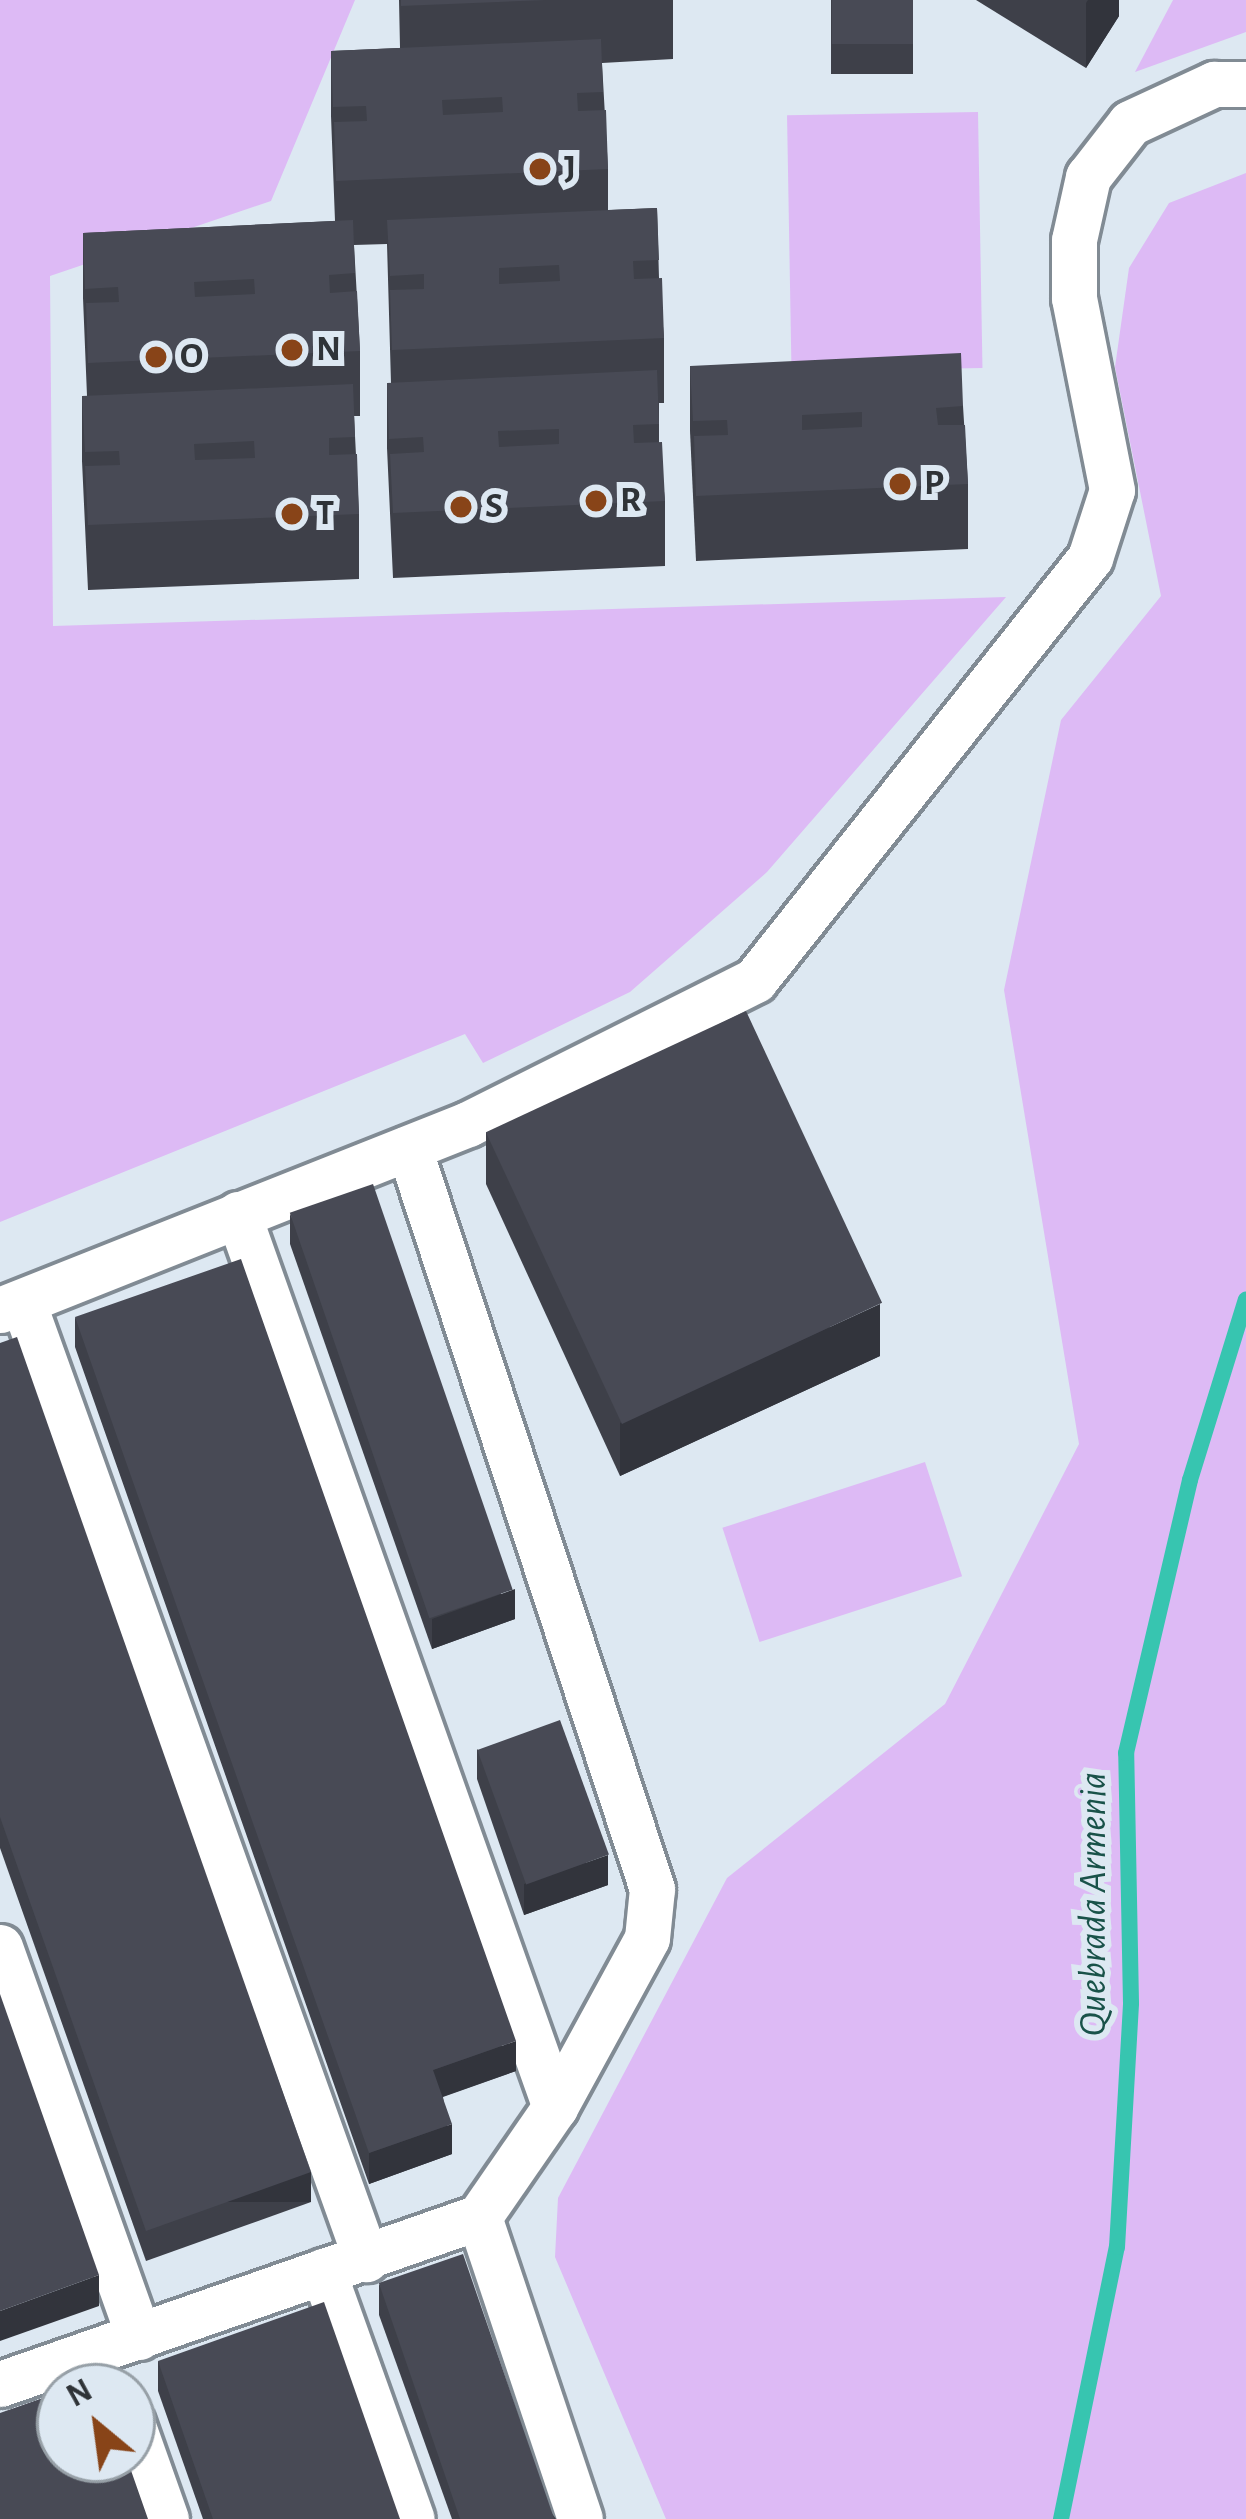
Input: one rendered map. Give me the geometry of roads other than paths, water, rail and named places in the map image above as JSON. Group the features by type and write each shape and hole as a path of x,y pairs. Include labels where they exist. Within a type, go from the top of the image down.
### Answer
{"street":[{"path":"412,2519 345,2265 11,1306 409,1148 616,1056 755,980 1090,558 1112,490 1074,298 1074,240 1088,177 1130,123 1214,84 1246,84"},
{"path":"0,2384 121,2357 345,2265 479,2217 555,2108 647,1938 652,1889 409,1148"},
{"path":"238,1214 555,2108"},
{"path":"0,1947 121,2357"},
{"path":"479,2217 580,2519"},
{"path":"153,2483 166,2519"}],"waterway":[{"name":"Quebrada Armenia","path":"1061,2519 1117,2247 1131,2003 1126,1753 1190,1480 1246,1299"}],"place":[{"name":"J","path":"540,169"},
{"name":"N","path":"292,350"},
{"name":"O","path":"156,357"},
{"name":"P","path":"900,484"},
{"name":"R","path":"596,501"},
{"name":"S","path":"461,507"},
{"name":"T","path":"292,514"}]}
